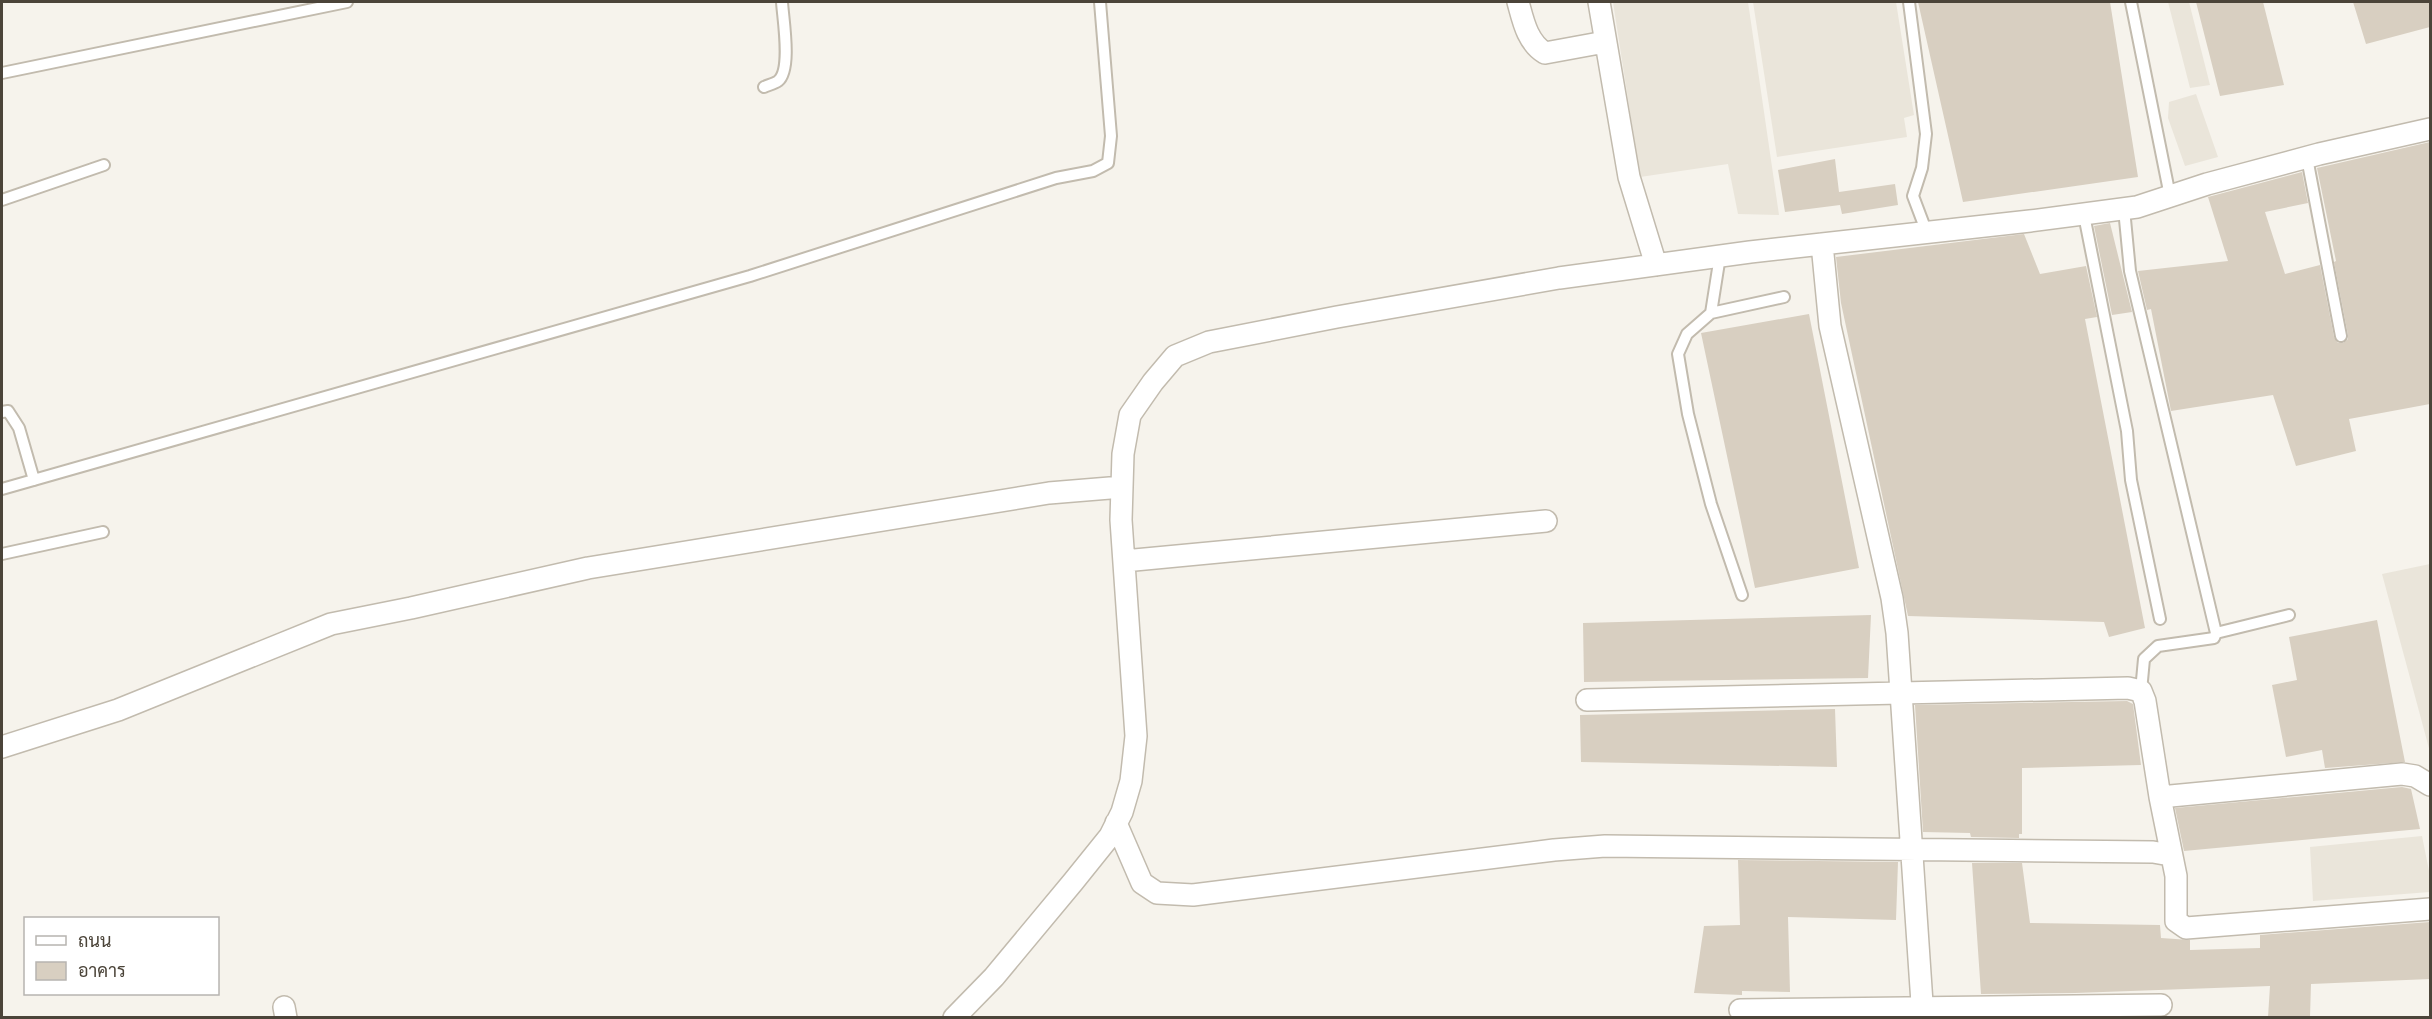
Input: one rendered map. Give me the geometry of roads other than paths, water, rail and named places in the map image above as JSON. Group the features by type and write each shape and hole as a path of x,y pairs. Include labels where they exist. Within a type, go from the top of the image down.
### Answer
{"street":[{"path":"1518,2 1531,38 1537,48 1545,53 1605,42"},
{"path":"1599,2 1629,177 1656,265"},
{"path":"954,1017 1008,960 1110,836 1131,781 1136,736 1121,520 1123,454 1130,415 1175,356 1209,342 1502,288 1720,256 2124,208 2307,158 2430,129"},
{"path":"1822,244 1830,326 1898,633 1922,1013"},
{"path":"2,747 118,710 331,624 588,568 1049,494 1122,487"},
{"path":"1124,561 1546,521"},
{"path":"1587,700 2128,688 2141,691 2145,701 2170,855 2176,876 2176,921 2186,928 2430,909"},
{"path":"2160,797 2402,774 2415,776 2430,785"},
{"path":"1116,823 1142,883 1157,893 1193,895 1554,850 1605,846 2153,852 2170,855"},
{"path":"1740,1010 1922,1013 2161,1005"}],"lane":[{"path":"2,73 347,2"},
{"path":"764,87 778,81 784,72 786,58 782,2"},
{"path":"2,489 750,276 1056,178 1093,171 1108,163 1111,136 1100,2"},
{"path":"1910,2 1926,134 1922,168 1913,196 1927,233"},
{"path":"2131,2 2170,196"},
{"path":"2307,158 2341,336"},
{"path":"2,200 104,165"},
{"path":"2124,208 2130,271 2216,633 2214,638 2158,646 2144,659 2141,691"},
{"path":"2084,214 2127,431 2131,480 2160,619"},
{"path":"1711,313 1720,256"},
{"path":"1742,595 1708,493 1688,414 1678,354 1687,334 1711,313 1784,297"},
{"path":"2,412 8,411 19,428 34,480"},
{"path":"2,554 103,532"},
{"path":"2216,633 2289,615"}]}
